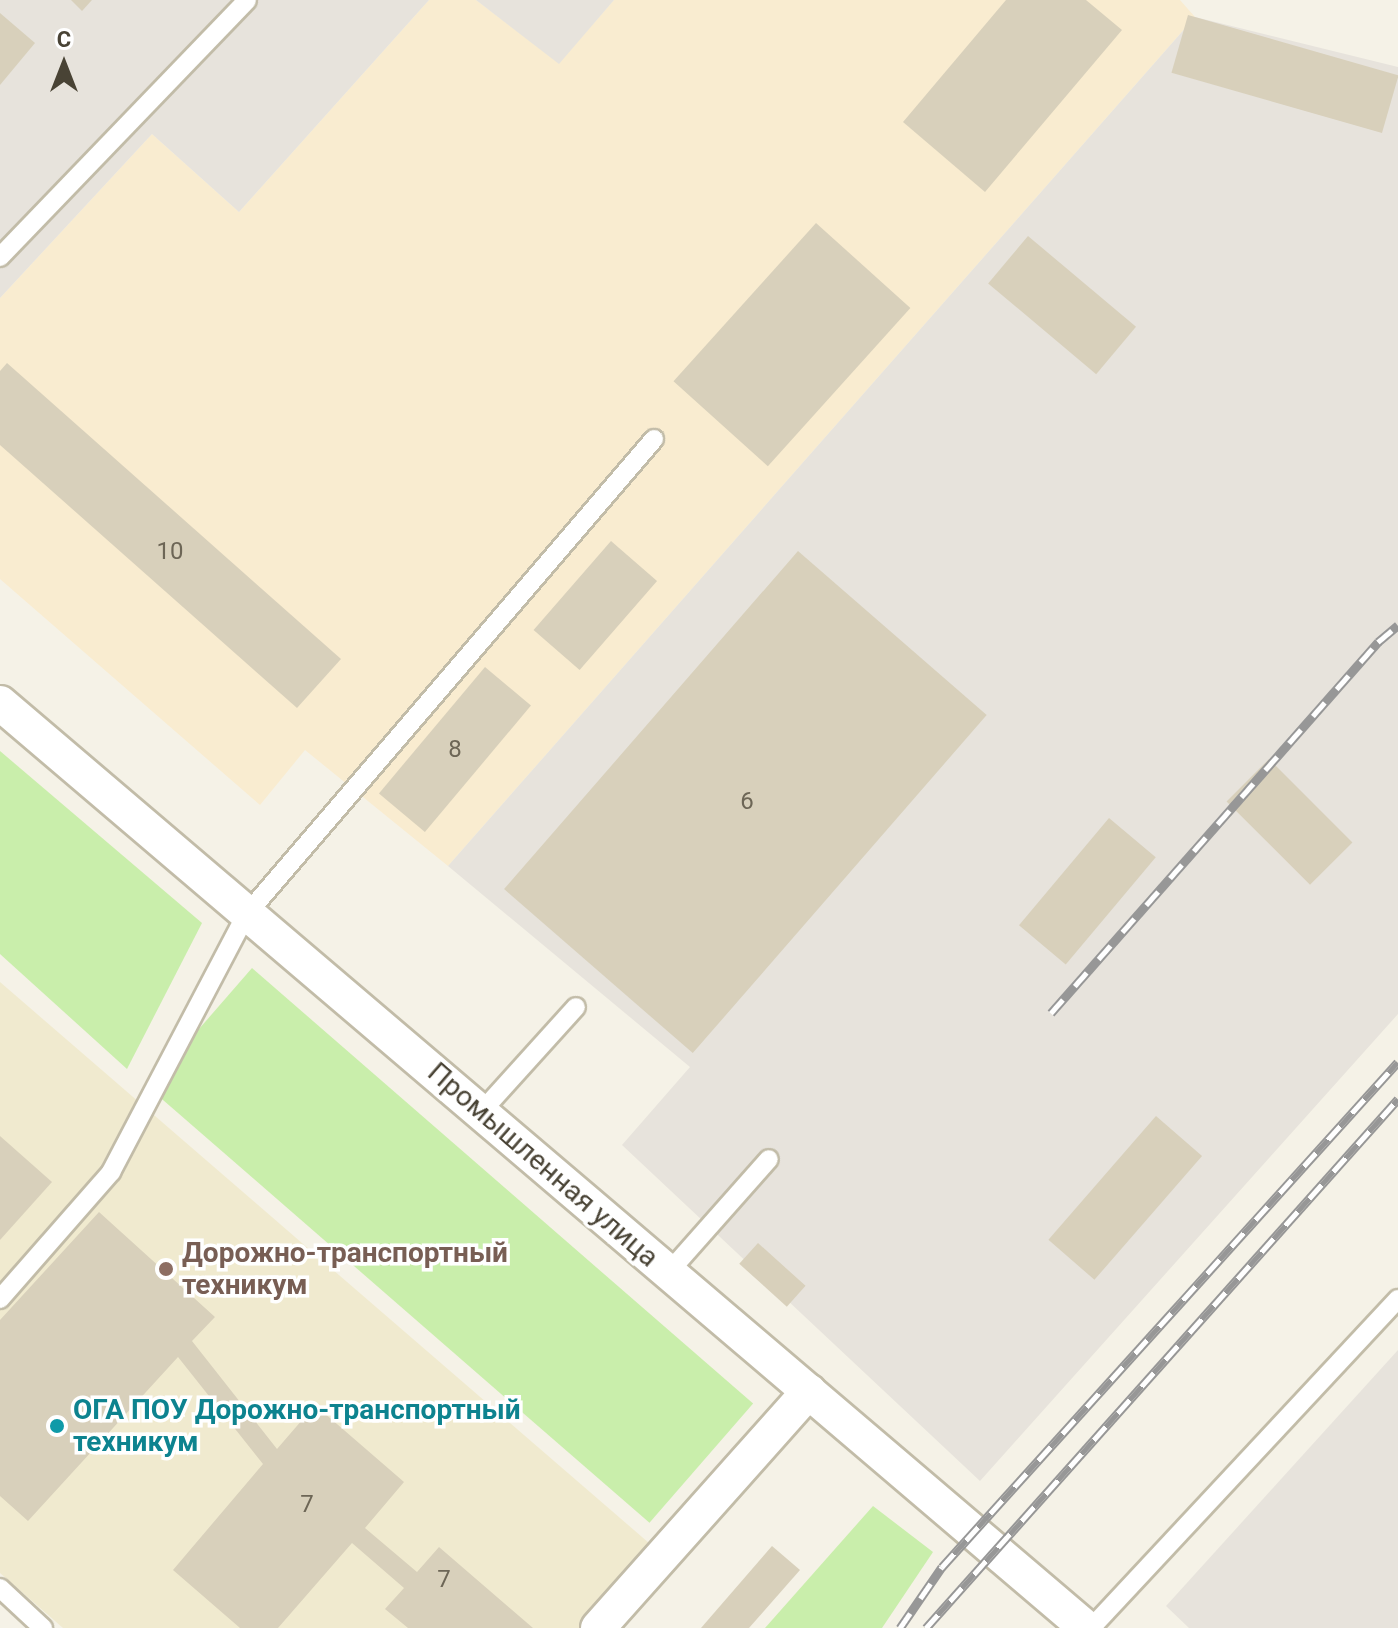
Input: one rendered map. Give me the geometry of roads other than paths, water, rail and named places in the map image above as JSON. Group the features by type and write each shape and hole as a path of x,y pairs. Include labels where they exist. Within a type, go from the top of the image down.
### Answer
{"street":[{"name":"Промышленная улица","path":"0,703 1088,1628"},
{"path":"598,1628 809,1391"}],"lane":[{"path":"0,257 247,0"},
{"path":"0,1299 111,1172 246,915 654,439"},
{"path":"482,1111 576,1007"},
{"path":"668,1273 769,1159"},
{"path":"1088,1628 1398,1299"},
{"path":"0,1588 43,1628"}],"railway":[{"path":"1051,1013 1378,642 1398,625"},
{"path":"900,1628 942,1567 1398,1062"},
{"path":"926,1628 1398,1099"}],"place":[{"name":"Дорожно-транспортный техникум","path":"166,1269"},
{"name":"ОГА ПОУ Дорожно-транспортный техникум","path":"57,1426"}]}
